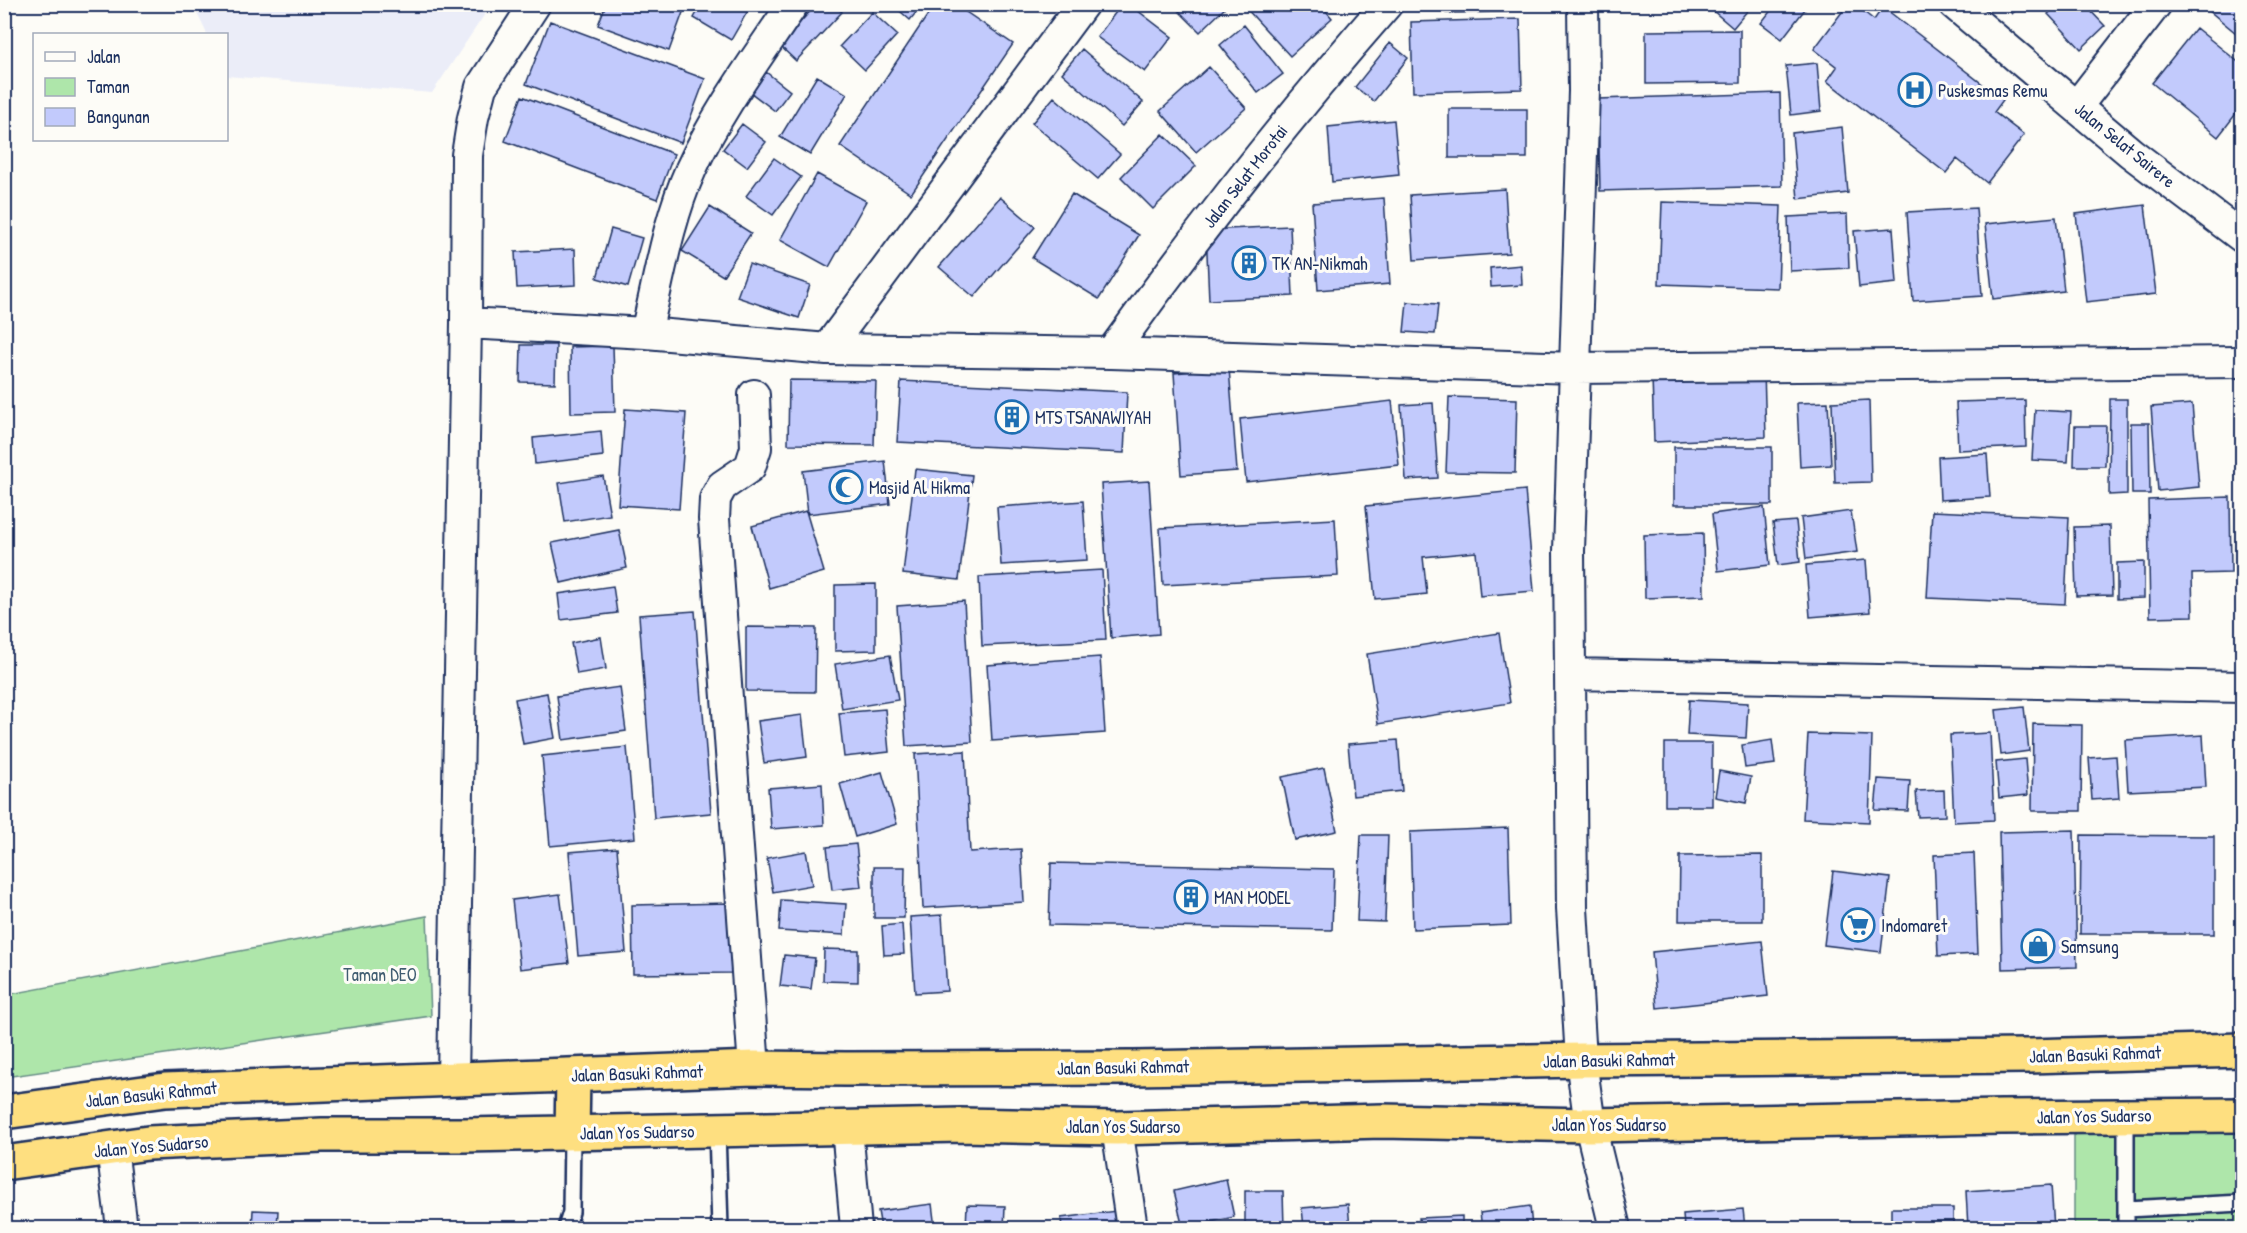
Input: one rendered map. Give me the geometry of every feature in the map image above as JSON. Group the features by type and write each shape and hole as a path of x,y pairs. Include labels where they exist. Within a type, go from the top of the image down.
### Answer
{"highway":[{"name":"Jalan Basuki Rahmat","path":"4,1112 165,1090 754,1068 846,1070 1134,1068 1581,1060 2029,1056 2242,1050"},
{"path":"572,1133 573,1076"},
{"name":"Jalan Yos Sudarso","path":"4,1163 148,1143 322,1136 961,1125 1117,1128 1383,1121 1590,1125 2242,1115"}],"street":[{"path":"453,1079 467,155 472,118 481,87 535,4"},
{"path":"646,333 675,212 691,170 712,128 793,4"},
{"path":"827,348 1083,4"},
{"name":"Jalan Selat Morotai","path":"1111,353 1169,273 1313,89 1387,4"},
{"path":"1583,4 1584,91 1569,551 1572,908 1581,1060 1590,1125 1615,1228"},
{"name":"Jalan Selat Sairere","path":"1954,4 2131,153 2242,237"},
{"path":"2077,106 2156,4"},
{"path":"466,323 646,333 827,348 1111,353 1575,368 2242,362"},
{"path":"754,395 756,448 750,467 722,486 715,499 714,519 754,1068"},
{"path":"1570,674 2242,687"},
{"path":"847,1128 856,1228"},
{"path":"1117,1128 1132,1228"},
{"path":"112,1148 122,1228"}],"lane":[{"path":"2126,1228 2127,1116"},
{"path":"717,1130 720,1228"},
{"path":"566,1228 571,1212 572,1133"},
{"path":"2126,1209 2242,1203"}],"shaded area":[{"path":"193,5 491,5 432,93 228,76 228,33 207,33"}],"green space":[{"name":"Taman DEO","path":"427,916 431,1016 5,1077 5,995"},
{"path":"2242,1133 2242,1228 2074,1228 2074,1134"}],"building":[{"path":"606,4 686,4 669,51 598,25"},
{"path":"702,4 746,4 750,7 731,40 694,18"},
{"path":"817,4 834,4 842,12 796,61 779,45"},
{"path":"892,4 923,4 910,20"},
{"path":"935,4 954,4 1013,44 911,194 840,146"},
{"path":"1122,4 1129,4 1172,37 1145,72 1097,37"},
{"path":"1172,4 1220,4 1224,9 1200,32"},
{"path":"1320,4 1332,18 1290,56 1243,5"},
{"path":"1446,4 1507,4 1507,12 1446,13"},
{"path":"1705,4 1753,4 1733,28"},
{"path":"1776,4 1809,4 1782,39 1761,23"},
{"name":"Puskesmas Remu","path":"1848,4 1854,4 1874,20 1883,7 2003,100 1994,112 2024,135 1987,183 1957,159 1946,173 1827,81 1837,67 1814,49"},
{"path":"2003,4 2022,4 2012,14"},
{"path":"2058,4 2084,4 2105,26 2081,49 2048,14"},
{"path":"2210,4 2242,4 2242,38 2207,9"},
{"path":"872,12 897,35 865,70 840,46"},
{"path":"1520,19 1522,89 1413,92 1411,22"},
{"path":"550,21 705,79 681,143 526,84"},
{"path":"1244,25 1283,74 1258,93 1220,45"},
{"path":"2196,28 2242,65 2242,106 2218,137 2152,83"},
{"path":"1740,30 1740,83 1646,84 1646,31"},
{"path":"1390,43 1408,58 1374,101 1355,87"},
{"path":"1082,49 1143,102 1122,126 1062,73"},
{"path":"1817,63 1821,111 1791,115 1786,66"},
{"path":"1209,67 1246,108 1196,152 1160,111"},
{"path":"766,72 790,91 775,111 750,92"},
{"path":"817,76 847,94 810,155 780,137"},
{"path":"1780,93 1782,186 1600,191 1598,99"},
{"path":"522,96 674,154 657,199 505,141"},
{"path":"1054,97 1120,154 1098,179 1032,123"},
{"path":"1449,109 1527,109 1527,158 1449,158"},
{"path":"1394,120 1399,175 1332,182 1328,127"},
{"path":"742,124 766,142 747,167 723,149"},
{"path":"1842,127 1848,193 1798,199 1792,133"},
{"path":"1163,134 1196,166 1153,209 1121,177"},
{"path":"774,158 801,177 773,215 746,196"},
{"path":"817,174 866,201 829,267 780,240"},
{"path":"1505,189 1509,253 1414,260 1410,195"},
{"path":"1072,194 1139,235 1099,299 1032,258"},
{"path":"1000,197 1035,227 974,297 939,267"},
{"path":"1384,198 1390,284 1318,290 1312,203"},
{"path":"1662,202 1781,206 1778,288 1659,284"},
{"path":"2145,205 2156,294 2086,302 2076,214"},
{"path":"710,207 751,233 723,276 682,251"},
{"path":"1976,208 1982,296 1913,301 1907,212"},
{"path":"1847,214 1849,268 1790,271 1788,217"},
{"path":"2056,217 2064,291 1993,299 1985,224"},
{"name":"TK AN-Nikmah","path":"1290,226 1293,296 1209,300 1206,230"},
{"path":"1893,228 1897,283 1859,287 1854,231"},
{"path":"611,229 642,238 628,287 597,278"},
{"path":"575,249 576,285 517,288 515,252"},
{"path":"749,264 810,285 799,318 737,297"},
{"path":"1521,265 1522,285 1491,287 1490,268"},
{"path":"1407,302 1438,304 1435,334 1404,332"},
{"path":"521,345 556,345 555,383 520,382"},
{"path":"613,346 615,412 571,413 570,347"},
{"name":"MTS TSANAWIYAH","path":"1229,368 1237,471 1181,475 1174,373"},
{"path":"1764,371 1766,437 1654,442 1652,376"},
{"path":"789,380 876,381 874,445 788,444"},
{"name":"MTS TSANAWIYAH","path":"901,381 1127,392 1124,453 897,442"},
{"path":"1449,397 1517,399 1515,473 1446,472"},
{"path":"2110,399 2127,399 2127,494 2109,495"},
{"path":"1869,400 1871,482 1835,483 1832,402"},
{"path":"2025,400 2026,447 1958,450 1956,402"},
{"path":"1392,401 1399,465 1246,482 1240,419"},
{"path":"1828,402 1831,465 1800,467 1797,403"},
{"path":"1433,403 1438,478 1406,480 1401,405"},
{"path":"2192,404 2199,487 2158,491 2151,407"},
{"path":"625,409 686,413 679,509 618,505"},
{"path":"2035,410 2071,412 2068,462 2032,460"},
{"path":"2131,423 2149,423 2150,494 2132,494"},
{"path":"2075,426 2106,426 2105,466 2074,466"},
{"path":"601,431 603,456 535,464 533,438"},
{"path":"1674,447 1772,447 1772,505 1674,505"},
{"path":"1987,454 1990,497 1940,500 1938,457"},
{"name":"Masjid Al Hikma","path":"885,461 890,504 808,514 803,471"},
{"path":"915,469 972,475 959,580 903,574"},
{"path":"603,476 610,515 565,522 559,483"},
{"name":"MTS TSANAWIYAH","path":"1149,481 1159,634 1111,638 1101,484"},
{"path":"1525,490 1534,591 1480,596 1476,552 1423,557 1427,594 1375,599 1366,506"},
{"path":"2230,497 2231,573 2192,574 2193,616 2150,617 2148,500"},
{"path":"1083,501 1087,560 1001,565 997,507"},
{"path":"1764,507 1770,565 1718,571 1712,514"},
{"path":"806,511 824,572 769,588 752,526"},
{"path":"1851,511 1857,552 1806,559 1801,518"},
{"path":"1932,511 2069,517 2065,604 1927,598"},
{"path":"1335,519 1338,576 1163,585 1160,528"},
{"path":"1796,521 1800,562 1778,565 1773,523"},
{"path":"2110,526 2112,595 2076,596 2074,527"},
{"path":"619,530 627,568 561,583 552,543"},
{"path":"1703,533 1704,596 1645,598 1644,535"},
{"path":"1866,560 1870,612 1810,617 1806,565"},
{"path":"2144,562 2144,598 2117,599 2117,563"},
{"path":"1102,570 1106,640 982,646 979,577"},
{"path":"876,584 876,650 835,651 835,585"},
{"path":"613,586 617,613 561,620 558,594"},
{"path":"964,601 972,742 906,746 897,606"},
{"path":"695,611 711,813 654,818 639,615"},
{"path":"746,627 816,628 815,692 746,691"},
{"path":"1499,633 1510,703 1378,724 1367,654"},
{"path":"601,637 606,669 577,674 571,643"},
{"path":"890,655 898,700 842,709 835,664"},
{"path":"1100,657 1105,733 992,741 987,665"},
{"path":"620,687 626,731 563,740 557,696"},
{"path":"547,693 555,738 523,744 515,699"},
{"path":"1689,700 1748,703 1746,738 1687,735"},
{"path":"2024,707 2029,751 2001,755 1996,710"},
{"path":"885,709 889,752 844,757 839,713"},
{"path":"802,715 807,757 764,763 758,721"},
{"path":"2033,724 2082,725 2081,811 2032,811"},
{"path":"1990,733 1994,820 1954,822 1950,735"},
{"path":"1808,734 1872,736 1869,822 1803,819"},
{"path":"2203,735 2206,787 2128,791 2125,740"},
{"path":"1398,740 1402,791 1353,796 1348,744"},
{"path":"1772,740 1775,764 1745,768 1742,745"},
{"path":"1665,743 1712,743 1712,806 1665,806"},
{"path":"627,747 635,838 550,846 542,756"},
{"path":"965,751 970,852 1021,849 1024,902 923,908 915,754"},
{"path":"2116,756 2119,798 2092,800 2089,758"},
{"path":"2025,759 2028,795 1999,798 1996,762"},
{"name":"MAN MODEL","path":"1324,768 1337,831 1295,840 1282,777"},
{"path":"1719,771 1751,777 1746,803 1715,797"},
{"path":"882,772 897,824 855,837 840,784"},
{"path":"1878,779 1910,781 1908,811 1875,810"},
{"path":"822,784 824,825 771,829 768,788"},
{"path":"1944,790 1945,816 1918,817 1916,791"},
{"path":"1508,828 1511,925 1413,929 1410,832"},
{"path":"2074,830 2077,967 2002,969 1999,832"},
{"path":"1361,835 1388,835 1385,922 1357,921"},
{"path":"2081,835 2214,836 2214,934 2080,934"},
{"path":"856,844 861,887 832,890 827,847"},
{"path":"617,848 626,952 578,956 569,852"},
{"path":"806,851 812,885 773,892 767,858"},
{"path":"1974,853 1978,954 1938,956 1934,855"},
{"path":"1762,855 1762,921 1679,921 1680,856"},
{"name":"MAN MODEL","path":"1051,863 1334,869 1332,930 1049,925"},
{"path":"874,867 905,867 904,918 874,918"},
{"path":"1833,871 1890,878 1881,952 1824,945"},
{"path":"560,894 569,963 520,969 512,900"},
{"path":"781,900 846,904 844,935 779,931"},
{"path":"730,903 731,973 633,974 632,905"},
{"path":"942,915 947,991 915,993 910,917"},
{"path":"902,924 904,954 884,955 882,926"},
{"path":"1762,941 1768,996 1657,1008 1652,952"},
{"path":"824,949 858,950 858,982 823,981"},
{"path":"784,955 815,958 811,989 780,986"},
{"path":"1226,1179 1234,1217 1183,1228 1174,1191"},
{"path":"2051,1185 2054,1228 1968,1228 1966,1191"},
{"path":"1245,1191 1283,1191 1284,1228 1245,1228"},
{"path":"932,1204 935,1228 881,1228 878,1211"},
{"path":"1348,1204 1350,1228 1304,1228 1302,1208"},
{"path":"967,1205 1005,1206 1004,1228 966,1228"},
{"path":"1530,1206 1532,1228 1482,1228 1480,1213"},
{"path":"1891,1208 1953,1208 1953,1228 1891,1228"},
{"path":"1743,1209 1745,1228 1684,1228 1683,1214"},
{"path":"253,1210 278,1211 277,1228 252,1228"},
{"path":"1116,1211 1118,1228 1062,1228 1061,1218"},
{"path":"1462,1216 1462,1228 1420,1228 1419,1218"},
{"path":"362,1224 392,1228 361,1228"}],"place":[{"name":"Puskesmas Remu","path":"1915,90"},
{"name":"TK AN-Nikmah","path":"1249,263"},
{"name":"MTS TSANAWIYAH","path":"1012,417"},
{"name":"Masjid Al Hikma","path":"846,487"},
{"name":"MAN MODEL","path":"1191,897"},
{"name":"Indomaret","path":"1858,925"},
{"name":"Samsung","path":"2038,946"}]}
